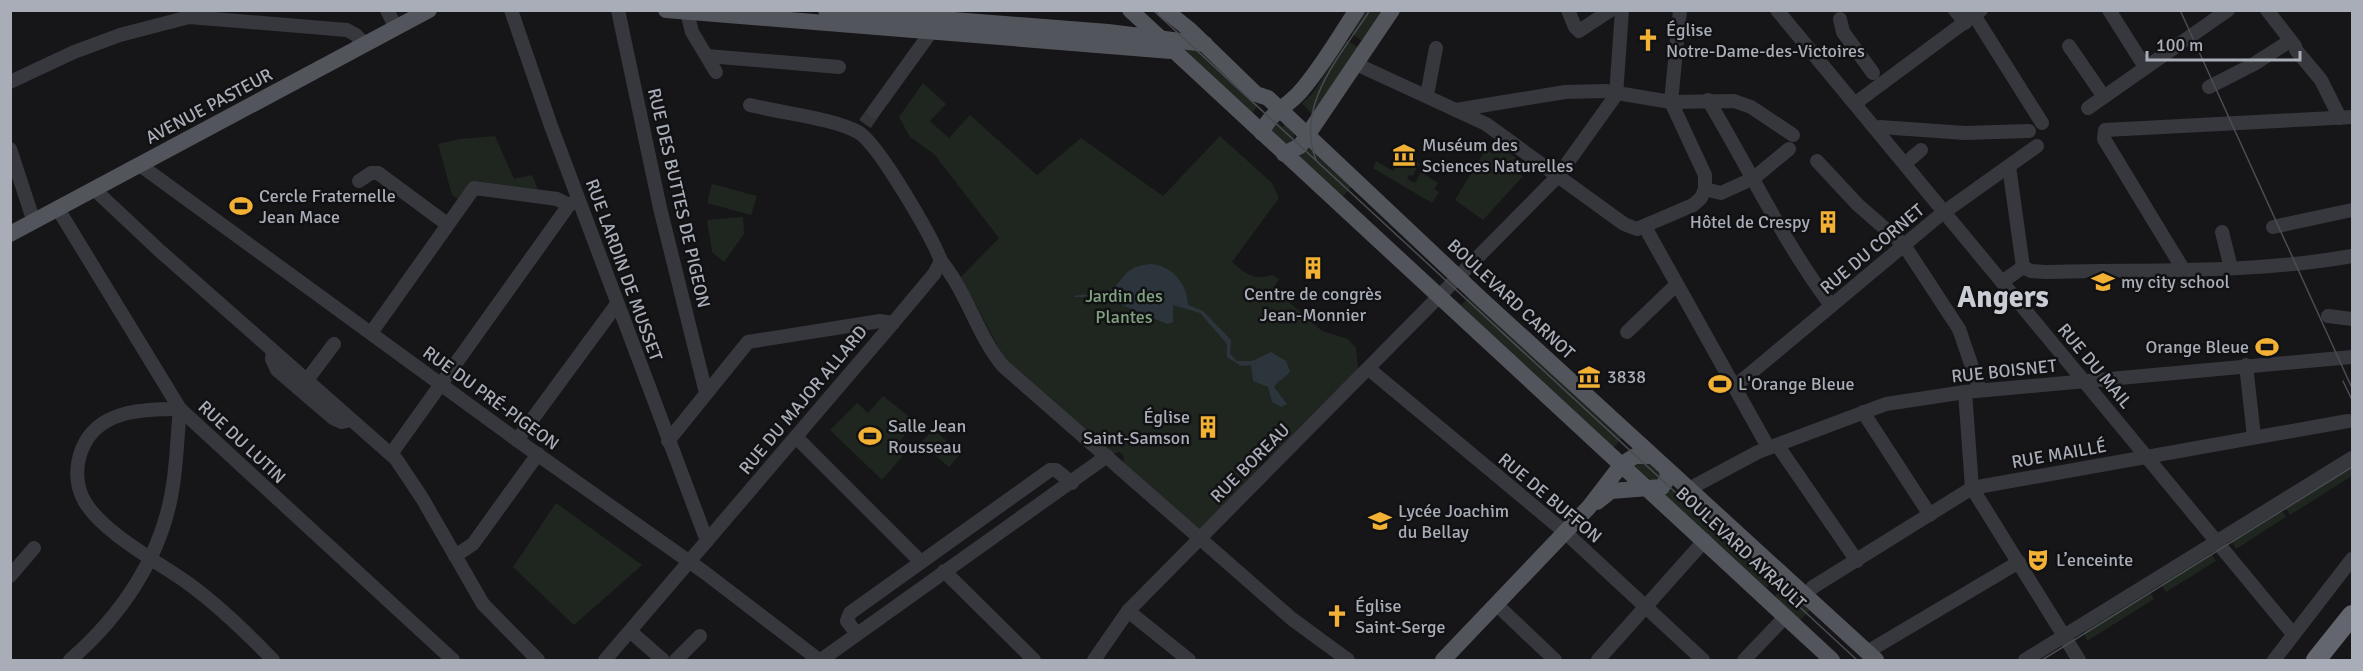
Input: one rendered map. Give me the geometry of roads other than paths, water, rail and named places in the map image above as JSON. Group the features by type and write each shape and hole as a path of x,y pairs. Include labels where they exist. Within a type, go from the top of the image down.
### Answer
{"highway":[{"path":"2316,660 2352,615"},
{"path":"2334,660 2352,636"}],"main road":[{"path":"666,10 940,20 1171,51"},
{"path":"826,10 1108,32 1205,44"},
{"path":"1108,32 1120,20 1123,10"},
{"path":"1130,10 1171,51 1622,464"},
{"name":"BOULEVARD CARNOT","path":"1165,10 1205,44 1256,94 1268,98 1304,136 1458,275 1651,456 1666,478 1687,490"},
{"path":"1262,133 1266,123 1299,93 1317,71 1356,10"},
{"path":"1284,154 1296,150 1392,10"},
{"name":"AVENUE PASTEUR","path":"10,234 429,11"},
{"path":"1318,119 1320,138 1325,153"},
{"path":"1443,660 1566,533 1622,464 1635,456 1651,456"},
{"name":"BOULEVARD AYRAULT","path":"1622,464 1832,660"},
{"path":"1589,507 1611,491 1662,487 1666,478"},
{"name":"BOULEVARD AYRAULT","path":"1687,490 1871,656"}],"street":[{"path":"387,10 396,28"},
{"name":"RUE LARDIN DE MUSSET","path":"511,10 574,203 617,304 706,541"},
{"name":"RUE DES BUTTES DE PIGEON","path":"618,10 660,208 706,393"},
{"path":"1568,10 1578,31 1586,29 1611,10"},
{"path":"1558,176 1616,95 1622,10"},
{"path":"1356,64 1486,124 1628,226 1637,229 1693,206 1706,189 1705,175 1671,102 1680,10"},
{"name":"RUE DU MAIL","path":"1777,10 2293,634"},
{"path":"1955,10 1973,16 2042,123"},
{"path":"2109,10 2145,67"},
{"path":"2088,108 2228,10"},
{"path":"2267,10 2346,118"},
{"path":"687,12 692,32 716,72"},
{"path":"10,82 74,52 167,16 347,30 356,34 365,45"},
{"path":"1857,102 1878,78 1973,16"},
{"path":"1840,19 1843,32 1878,78"},
{"path":"874,111 940,20"},
{"path":"2069,46 2104,97"},
{"path":"2209,87 2294,46"},
{"path":"1428,90 1436,48"},
{"path":"707,56 838,66"},
{"path":"1454,110 1565,92 1605,91 1616,95 1671,102 1708,100 1743,104 1793,135"},
{"path":"1708,100 1754,178 1790,247 1830,304"},
{"path":"1486,124 1493,104"},
{"path":"750,105 863,129 940,261 951,273 988,345 1003,366 1292,619 1348,660"},
{"path":"2183,269 2104,139 2105,130 2346,118"},
{"path":"1880,127 1941,131 2029,131"},
{"path":"1908,161 1941,131"},
{"name":"RUE DU CORNET","path":"1734,387 1945,211 2037,146"},
{"path":"10,149 34,222"},
{"path":"1706,189 1721,193 1754,178 1789,149"},
{"path":"1817,161 1858,205 1904,245 1959,329 1980,390"},
{"name":"RUE DU PRÉ-PIGEON","path":"140,165 517,440 690,562 814,659"},
{"path":"2009,165 2023,267"},
{"path":"359,180 371,173 378,173 447,224"},
{"name":"RUE BOREAU","path":"1094,660 1128,611 1558,176"},
{"path":"371,333 474,188 574,203 391,454"},
{"path":"95,190 273,352 391,454 409,476 485,607 538,660"},
{"name":"RUE DU LUTIN","path":"58,209 180,409 453,660"},
{"path":"2273,227 2352,210"},
{"path":"1645,227 1734,387 1773,447 1857,561"},
{"path":"2222,232 2230,268"},
{"path":"2023,267 2031,271 2045,272 2297,266 2352,256"},
{"name":"RUE DU MAJOR ALLARD","path":"605,660 893,323 934,274 940,261"},
{"path":"2001,282 2023,267"},
{"path":"1627,332 1676,285"},
{"path":"517,440 617,304"},
{"path":"2328,316 2352,319"},
{"path":"668,441 748,342 880,321 893,323"},
{"path":"308,380 334,344"},
{"path":"273,352 272,359 277,370 333,418 342,422 351,420"},
{"name":"RUE BOISNET","path":"1687,490 1736,462 1886,404 1980,390 2352,357"},
{"path":"2246,365 2254,437"},
{"name":"RUE DE BUFFON","path":"1369,369 1566,533 1704,660"},
{"path":"1965,392 1972,488 2079,660"},
{"path":"70,660 110,621 150,558 172,493 180,409 137,411 110,419 89,436 78,460 79,487 91,511 150,558 208,599 273,660"},
{"path":"1863,412 1930,515"},
{"name":"RUE MAILLÉ","path":"1805,596 1814,587 1972,488 2344,421"},
{"path":"796,437 916,557"},
{"path":"455,556 473,544 538,454"},
{"path":"814,659 857,634 1107,456"},
{"path":"2025,660 2352,458"},
{"path":"857,634 847,621 850,613 1050,470 1056,470 1072,483"},
{"path":"1598,660 1705,540"},
{"path":"10,576 34,548"},
{"path":"2274,660 2352,559"},
{"path":"1871,656 2019,562"},
{"path":"944,571 1034,660"},
{"path":"1497,605 1555,660"},
{"path":"1128,611 1189,660"},
{"path":"1744,660 1785,617"},
{"path":"631,632 663,660"},
{"path":"676,660 700,636"}],"tunnel":[{"path":"865,124 874,111"}],"tram line":[{"path":"1153,10 1857,660"},
{"path":"1316,160 1311,140 1311,120 1316,100 1335,62 1370,10"},
{"path":"2180,10 2352,388"},
{"path":"2343,381 2352,400"},
{"path":"2042,660 2352,467"}],"place":[{"name":"Église Notre-Dame-des-Victoires","path":"1648,40"},
{"name":"Muséum des Sciences Naturelles","path":"1404,155"},
{"name":"Cercle Fraternelle Jean Mace","path":"241,206"},
{"name":"Hôtel de Crespy","path":"1828,222"},
{"name":"Centre de congrès Jean-Monnier","path":"1313,268"},
{"name":"my city school","path":"2103,282"},
{"name":"Orange Bleue","path":"2267,347"},
{"name":"3838","path":"1589,377"},
{"name":"L'Orange Bleue","path":"1720,384"},
{"name":"Église Saint-Samson","path":"1208,427"},
{"name":"Salle Jean Rousseau","path":"870,436"},
{"name":"Lycée Joachim du Bellay","path":"1380,521"},
{"name":"L’enceinte","path":"2038,560"},
{"name":"Église Saint-Serge","path":"1337,616"}],"district":[{"name":"Angers","path":"2003,297"}],"park label":[{"name":"Jardin des Plantes","path":"1124,306"}]}
